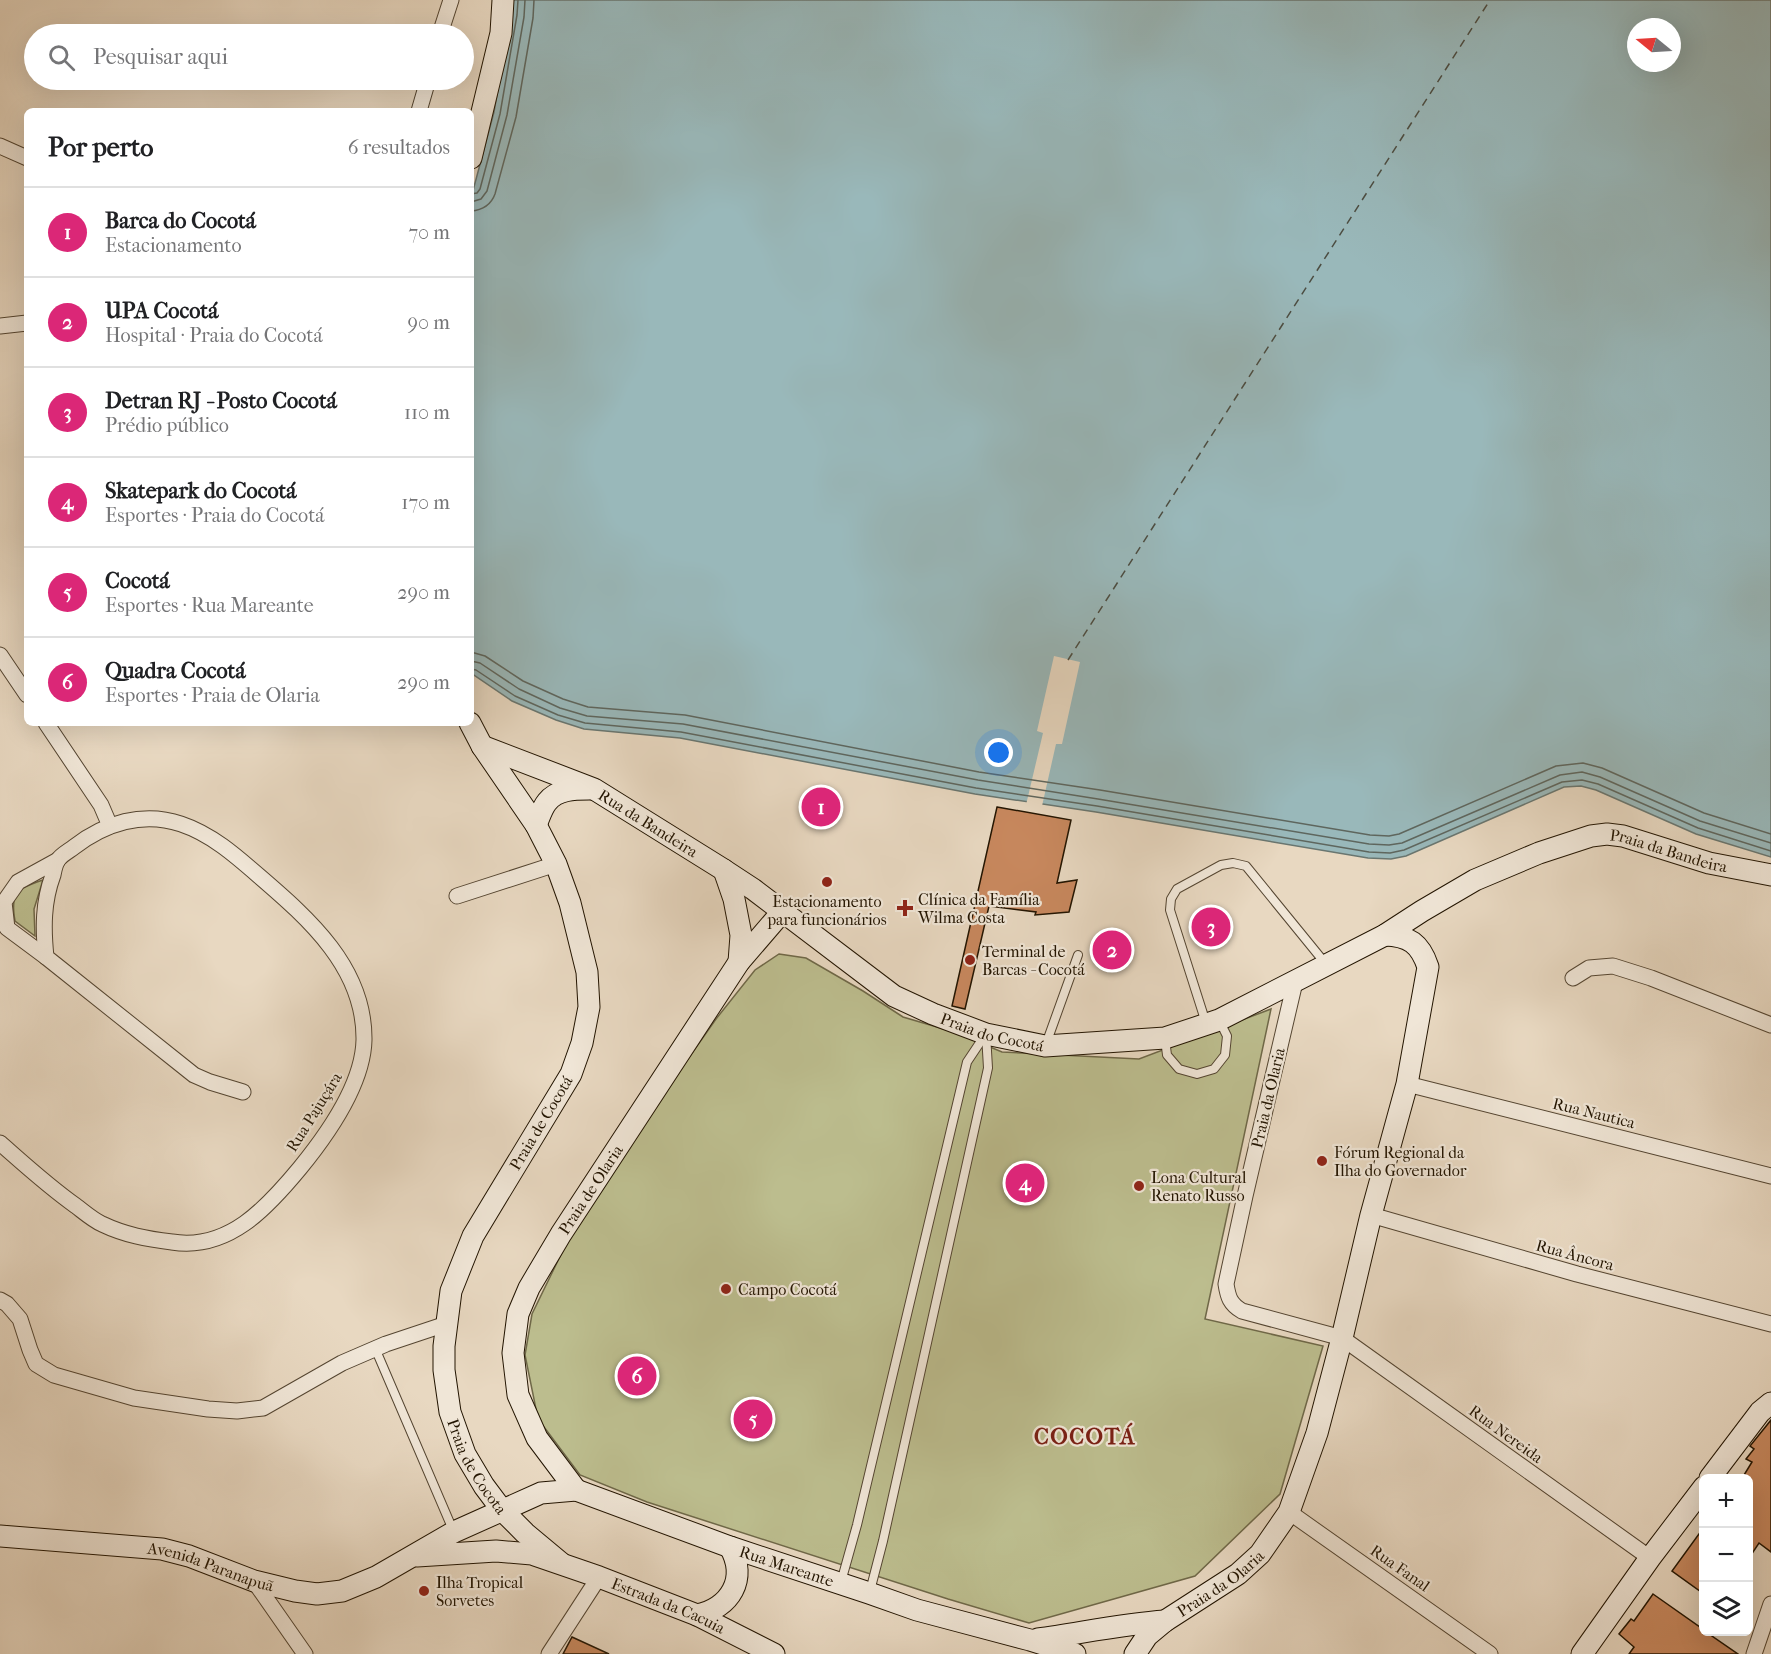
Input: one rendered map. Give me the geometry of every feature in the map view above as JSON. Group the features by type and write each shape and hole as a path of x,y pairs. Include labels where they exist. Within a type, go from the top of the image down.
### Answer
{"street":[{"path":"443,24 451,0"},
{"path":"474,146 501,33 503,0"},
{"path":"420,108 425,90"},
{"path":"0,146 24,157"},
{"path":"0,326 24,323"},
{"path":"0,655 24,691"},
{"path":"48,726 101,805 110,826"},
{"name":"Rua da Bandeira","path":"472,726 482,746 507,766 594,789 724,870"},
{"path":"507,766 536,825"},
{"path":"536,825 547,802 557,794 571,789 594,789"},
{"name":"Rua Pajuçára","path":"0,1143 63,1197 99,1223 134,1236 188,1245 224,1236 254,1218 281,1191 316,1148 347,1098 361,1069 364,1041 361,1007 352,981 327,941 290,903 229,850 205,835 181,824 150,818 130,820 87,837 58,860 18,882 4,902 8,928 194,1075 243,1092"},
{"name":"Praia de Cocotá","path":"444,1346 452,1291 473,1236 571,1074 582,1044 589,1008 587,972 570,903 556,864 536,825"},
{"name":"Praia da Bandeira","path":"1385,935 1422,910 1475,880 1530,856 1568,843 1607,834 1623,836 1709,863 1771,875"},
{"path":"46,957 44,909 49,884 58,860"},
{"path":"457,896 556,864"},
{"path":"724,870 734,899 741,935 739,962"},
{"name":"Praia do Cocotá","path":"724,870 894,996 986,1034 1045,1046 1165,1038 1212,1023 1295,982"},
{"name":"Praia de Olaria","path":"576,1490 537,1438 519,1395 513,1353 518,1314 529,1288 561,1234 739,962 782,912"},
{"path":"1295,982 1385,935"},
{"name":"Praia da Olaria","path":"1135,1654 1147,1636 1165,1621 1238,1574 1260,1554 1289,1512 1317,1433 1371,1215 1407,1084 1428,967 1417,945 1399,936 1385,935"},
{"path":"1573,978 1588,968 1613,966 1651,978 1771,1025"},
{"name":"Praia da Olaria","path":"1295,982 1226,1284 1228,1297 1233,1305 1242,1311 1342,1338"},
{"name":"Rua Nautica","path":"1407,1084 1771,1176"},
{"name":"Rua Âncora","path":"1371,1215 1577,1274 1771,1324"},
{"path":"0,1300 7,1304 20,1319 36,1364 54,1375 135,1398 237,1411 263,1408 342,1363 375,1348 446,1324"},
{"name":"Rua Nereida","path":"1342,1338 1650,1558"},
{"name":"Praia de Cocota","path":"444,1346 444,1370 450,1412 465,1454 502,1510 561,1563"},
{"path":"1714,1474 1765,1408 1771,1391"},
{"name":"Rua Mareante","path":"502,1510 541,1493 576,1490 730,1547 927,1613 1074,1654"},
{"path":"1582,1654 1699,1494"},
{"name":"Avenida Paranapuã","path":"0,1536 162,1549 189,1556 254,1581 317,1594 342,1591 376,1577 454,1532 502,1510"},
{"name":"Rua Fanal","path":"1289,1512 1490,1654"},
{"path":"697,1616 709,1613 730,1597 738,1572 736,1559 730,1547"},
{"name":"Avenida Paranapuã","path":"414,1556 515,1551 561,1563"},
{"name":"Estrada da Cacuia","path":"561,1563 697,1616 774,1654"},
{"path":"549,1654 599,1577"},
{"path":"254,1581 305,1654"},
{"path":"1754,1654 1771,1604"},
{"name":"Praia da Olaria","path":"1030,1640 1136,1623 1165,1621"}],"lane":[{"path":"1165,1038 1167,1055 1179,1069 1197,1074 1214,1069 1225,1055 1227,1036 1212,1023 1170,910 1171,899 1178,889 1221,865 1233,863 1246,866 1327,965"},
{"path":"1045,1046 1078,955"},
{"path":"841,1584 858,1525 967,1062 986,1034"},
{"path":"870,1593 988,1068 986,1034"},
{"path":"375,1348 454,1532"}],"green space":[{"path":"43,880 34,909 35,936 15,921 13,904 17,893"},
{"path":"779,954 806,958 903,1017 954,1032 1002,1052 1139,1059 1271,1009 1205,1319 1323,1346 1280,1494 1195,1576 1029,1623 647,1502 580,1475 538,1419 525,1355 532,1314 568,1240 626,1147 716,1019 755,970"}],"water":[{"path":"512,0 1771,0 1771,857 1696,834 1596,790 1581,786 1564,787 1406,856 1391,859 1368,858 975,794 680,738 584,729 512,701 474,675 474,187 494,112"}],"pier":[{"path":"1054,656 1080,662 1062,744 1056,744 1042,806 1026,805 1043,733 1037,731"}],"building":[{"name":"Terminal de Barcas - Cocotá","path":"997,807 1071,820 1057,883 1077,880 1069,912 1035,915 1036,912 989,906 965,1009 952,1006"},
{"path":"1771,1420 1771,1552 1759,1543 1753,1552 1753,1474 1745,1474 1752,1462 1746,1459 1754,1449 1750,1446"},
{"path":"1699,1534 1699,1590 1672,1571"},
{"path":"1653,1594 1699,1626 1699,1636 1712,1636 1738,1654 1629,1654 1634,1647 1619,1634 1631,1619 1634,1621"},
{"path":"572,1637 609,1654 563,1654"}],"ferry route":[{"path":"1068,660 1490,0"}],"place":[{"name":"Barca do Cocotá","path":"821,807"},
{"name":"Estacionamento para funcionários","path":"827,882"},
{"name":"Clínica da Família Wilma Costa","path":"905,908"},
{"name":"Detran RJ - Posto Cocotá","path":"1211,927"},
{"name":"UPA Cocotá","path":"1112,950"},
{"name":"Terminal de Barcas - Cocotá","path":"970,960"},
{"name":"Fórum Regional da Ilha do Governador","path":"1322,1161"},
{"name":"Skatepark do Cocotá","path":"1025,1183"},
{"name":"Lona Cultural Renato Russo","path":"1139,1186"},
{"name":"Campo Cocotá","path":"726,1289"},
{"name":"Quadra Cocotá","path":"637,1376"},
{"name":"Cocotá","path":"753,1419"},
{"name":"Ilha Tropical Sorvetes","path":"424,1591"}],"district":[{"name":"COCOTÁ","path":"1085,1437"}]}
